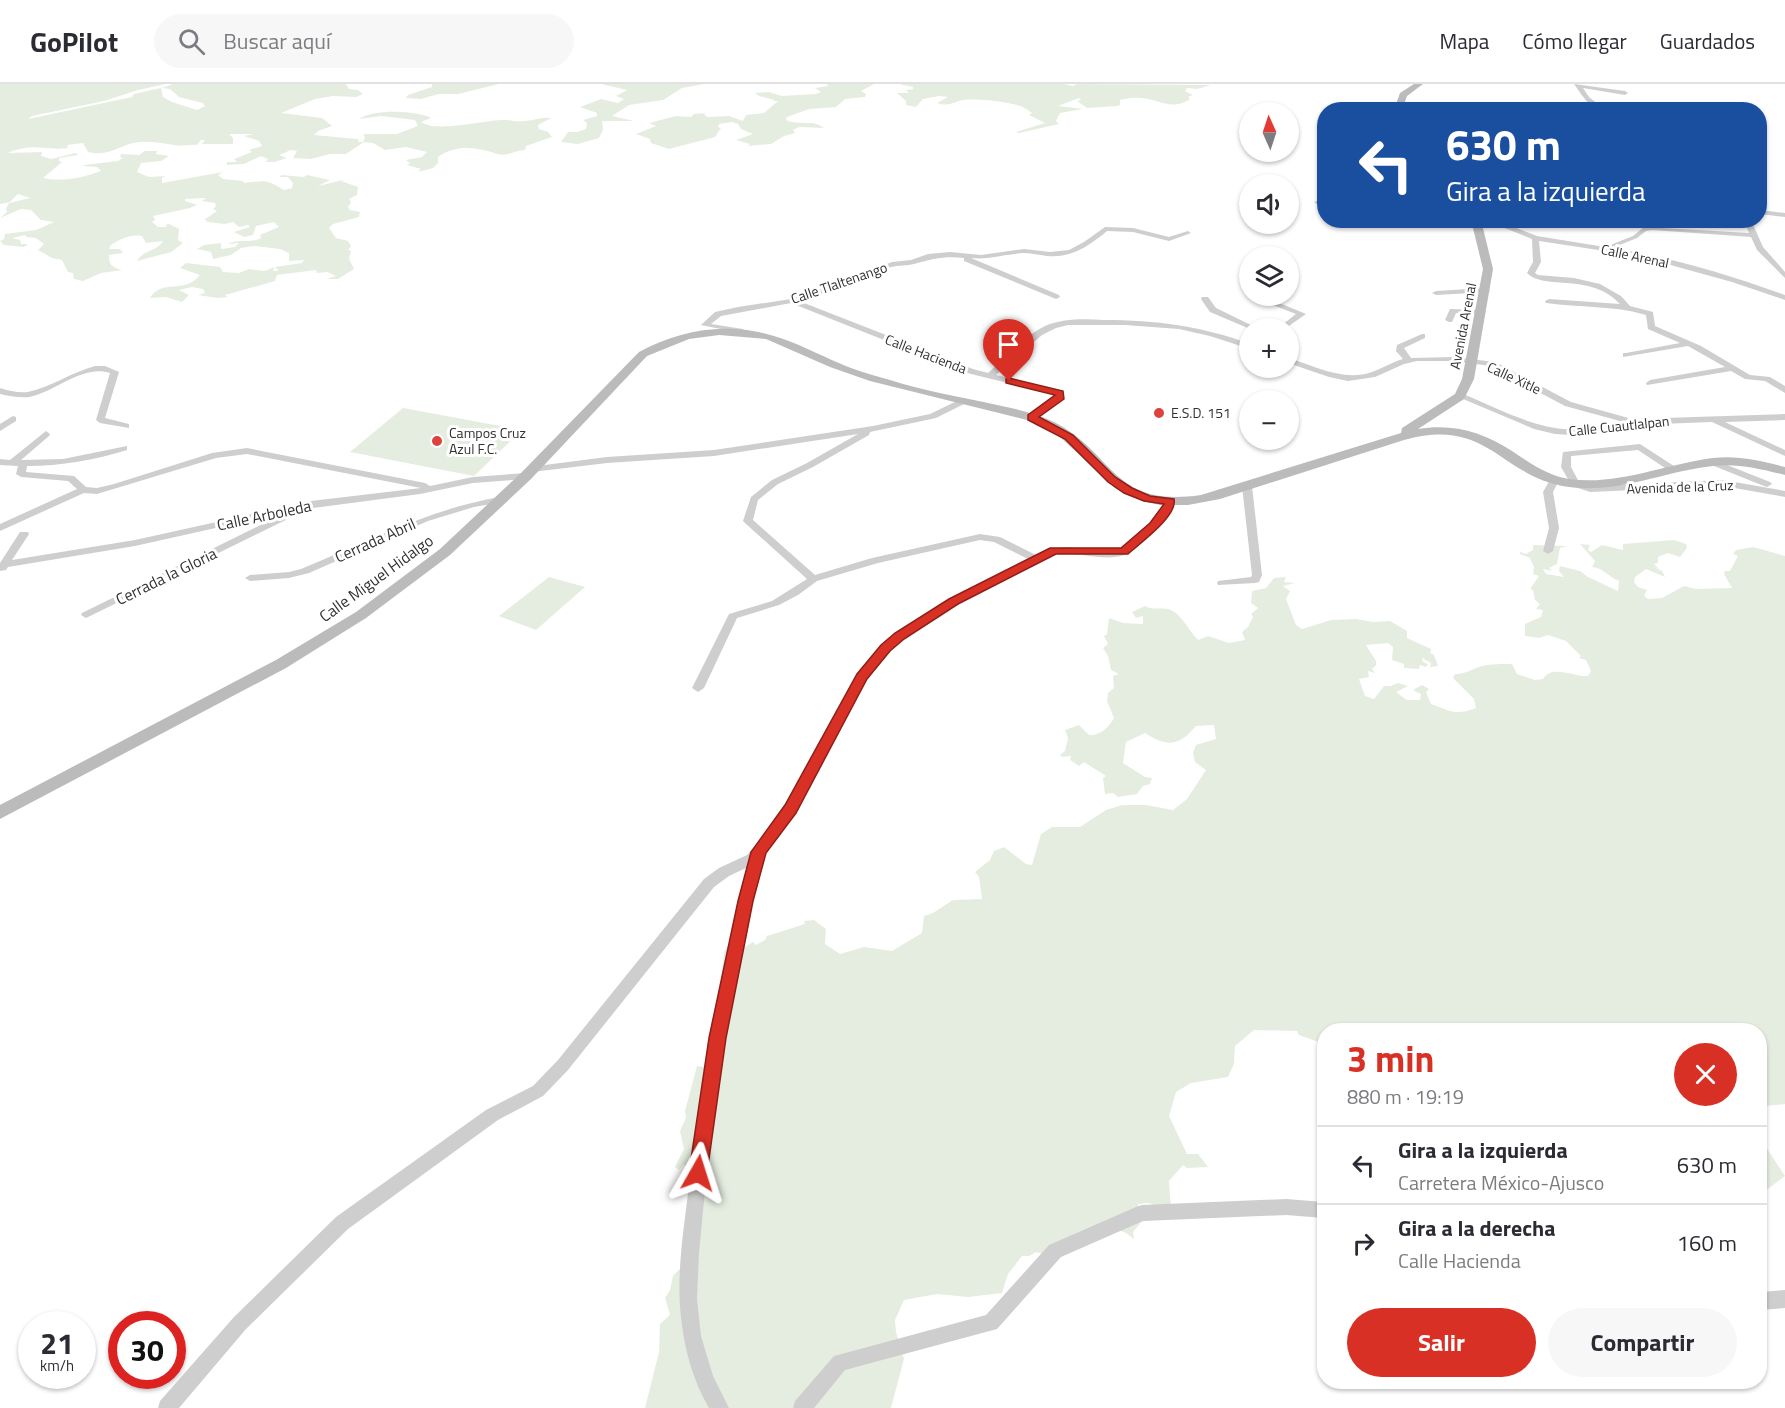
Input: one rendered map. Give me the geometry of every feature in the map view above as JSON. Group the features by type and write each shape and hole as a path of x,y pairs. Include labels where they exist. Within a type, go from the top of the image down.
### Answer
{"main road":[{"path":"1400,102 1403,95 1419,84"},
{"name":"Avenida Arenal","path":"1460,396 1468,379 1486,290 1488,268 1478,228"},
{"name":"Calle Miguel Hidalgo","path":"0,813 281,664 361,615 436,559 500,500 643,354 660,344 705,333 768,336"},
{"path":"768,336 834,365 877,380 1032,417 1069,437 1112,479 1128,491 1148,499 1170,502 1189,501 1247,486 1396,438 1436,430 1465,432 1494,443 1530,469 1554,480 1575,484 1632,478 1712,462 1742,462 1785,471"},
{"path":"1396,438 1460,396"}],"street":[{"path":"1579,85 1624,90 1602,84"},
{"path":"1579,85 1592,102"},
{"path":"1767,213 1785,214"},
{"name":"Calle Arenal","path":"1511,228 1535,238 1607,248 1735,280 1785,298"},
{"path":"1607,248 1611,244 1635,237 1644,229 1652,228 1752,235"},
{"path":"1750,228 1752,235 1785,276"},
{"name":"Calle Tlaltenango","path":"768,336 705,325 718,314 792,301 819,293 892,264 912,262 928,255 981,257 1024,250 1050,254 1071,252 1087,244 1105,229 1133,230 1169,239 1188,233"},
{"path":"1535,238 1537,262 1531,273 1536,277 1601,285 1615,294 1627,307"},
{"path":"958,255 1056,297"},
{"path":"1436,293 1486,290"},
{"path":"1205,299 1213,310 1239,322"},
{"path":"1549,300 1627,307 1650,315 1651,327 1689,344 1748,377 1767,379 1785,390"},
{"name":"Calle Hacienda","path":"792,301 910,349 989,376 1056,391 1061,395 1032,417"},
{"path":"1282,306 1302,314 1296,318"},
{"path":"1449,320 1453,312 1482,312"},
{"path":"989,376 1046,330 1061,324 1086,322 1171,324 1205,331 1239,342"},
{"path":"1408,360 1400,351 1400,347 1422,336"},
{"path":"1626,355 1689,344"},
{"name":"Calle Xitle","path":"1299,364 1348,378 1372,375 1408,360 1436,358 1492,364 1568,404 1632,422"},
{"path":"1650,383 1733,368"},
{"path":"0,391 21,395 32,394 90,370 111,369 116,372 100,420 126,426"},
{"name":"Calle Cuautlalpan","path":"1460,396 1538,427 1555,431 1571,432 1632,422 1785,417"},
{"path":"813,579 748,521 754,499 775,482 873,429 933,416 963,401"},
{"path":"1712,418 1785,451"},
{"path":"0,428 13,419"},
{"name":"Calle Arboleda","path":"2,568 135,543 311,504 420,491 473,480 607,460 714,453 873,429"},
{"path":"12,463 46,434"},
{"path":"1575,484 1566,467 1566,454 1586,450 1640,447 1674,470"},
{"path":"0,462 23,463 98,457 124,448"},
{"path":"0,528 83,490 97,491 215,455 247,451 432,487"},
{"path":"1712,462 1762,486 1785,492"},
{"path":"23,463 21,474 71,478 79,483 79,488 83,490"},
{"path":"1548,551 1554,528 1548,492 1554,480"},
{"name":"Avenida de la Cruz","path":"1575,484 1605,489 1700,483 1762,486"},
{"path":"1222,583 1255,580 1257,575 1247,486"},
{"name":"Cerrada Abril","path":"250,578 289,575 305,571 435,515 464,506 500,500"},
{"path":"167,1408 240,1323 291,1270 342,1223 492,1115 538,1090 562,1065 709,883 724,872 752,860 759,852 790,809 862,677 886,648 915,626 954,602 1036,559 1061,549 1124,551 1154,525 1168,509 1170,502"},
{"name":"Cerrada la Gloria","path":"86,615 311,504"},
{"path":"2,568 24,534"},
{"path":"698,688 733,616 758,610 794,596 813,579 876,560 980,537 996,539 1036,559"},
{"path":"720,1408 698,1360 689,1316 689,1266 700,1149 718,1038 746,901 759,852"},
{"path":"801,1408 840,1362 992,1323 1055,1251 1142,1213 1286,1207 1317,1209"},
{"path":"1767,1300 1785,1299"}],"shaded area":[{"path":"0,84 166,84 104,101 32,116 28,119 132,97 134,94 161,88 163,97 172,102 197,110 205,106 203,103 179,97 170,89 162,88 173,84 346,84 349,89 358,90 363,94 356,97 333,96 315,99 281,113 322,118 332,126 314,135 357,139 358,142 363,142 365,137 363,135 366,134 397,134 418,126 415,120 381,116 359,119 384,112 424,115 431,118 421,122 437,126 551,118 538,125 539,129 548,132 552,137 526,146 525,150 504,155 475,148 452,150 438,157 438,163 433,168 418,172 421,169 407,165 410,163 406,160 422,157 427,152 406,147 385,150 373,143 364,142 346,154 330,154 311,159 293,158 297,151 291,150 279,155 287,158 274,162 266,162 268,159 261,156 244,164 227,165 227,162 237,162 234,159 252,152 249,150 262,146 259,141 244,136 254,134 229,134 233,138 233,144 202,144 205,140 201,140 197,145 180,146 143,142 94,153 88,152 83,143 67,145 68,148 32,147 8,153 42,152 41,156 51,159 76,153 78,155 59,158 62,162 43,178 57,180 87,176 101,171 97,167 83,166 118,161 123,158 120,157 121,154 139,155 145,151 157,151 156,154 169,156 161,161 141,163 137,172 149,177 165,176 162,178 162,183 223,172 218,175 223,179 244,183 265,181 284,190 292,188 293,183 288,177 280,177 281,175 304,177 307,175 330,180 318,186 347,179 341,181 358,187 357,195 349,199 351,202 348,207 350,210 360,212 359,217 333,224 329,228 336,238 348,241 351,246 348,250 351,251 349,259 354,269 338,279 327,279 336,276 327,272 317,273 316,270 277,275 275,281 225,295 228,297 198,295 205,293 203,289 192,287 179,290 189,295 182,302 166,297 150,298 161,289 194,281 200,275 180,268 186,263 220,267 223,272 239,273 249,269 265,271 274,267 273,271 276,271 279,270 275,267 302,263 304,260 289,261 289,253 280,249 255,246 241,248 231,255 213,259 211,252 197,249 204,245 221,243 221,249 235,247 239,243 228,244 236,241 257,240 261,238 260,235 279,227 274,222 256,226 253,235 244,237 234,232 250,227 248,225 239,227 233,222 225,224 204,220 217,211 213,209 216,206 215,203 202,201 206,198 185,199 197,205 153,216 155,220 152,222 158,227 167,227 165,225 169,224 179,229 178,240 183,243 171,252 137,261 163,241 146,243 142,236 125,238 114,243 109,249 120,249 123,253 109,255 111,265 122,270 101,273 83,281 74,279 73,273 68,272 62,260 52,258 38,250 44,244 36,238 25,235 12,238 20,240 21,244 28,244 24,247 4,245 0,241 4,239 5,234 36,230 54,222 41,220 31,210 21,209 0,218 7,212 9,203 30,198 18,194 10,202 0,204"},
{"path":"432,84 499,84 458,94 439,94 421,99 406,98 408,95 432,87"},
{"path":"601,84 704,84 682,88 663,100 629,105 612,116 634,121 602,121 603,130 599,138 578,144 561,142 568,132 586,129 587,123 583,120 597,116 597,113 580,107 601,99 618,103 624,99 616,96 627,90"},
{"path":"827,84 874,84 861,91 866,94 865,97 845,99 836,107 809,109 787,117 786,120 791,122 815,124 824,128 799,127 793,130 795,133 784,136 771,144 747,146 750,144 736,140 753,134 732,122 719,124 718,127 721,128 715,137 669,149 651,143 650,139 636,134 656,126 649,123 676,116 691,117 694,114 706,113 704,114 707,117 729,116 743,121 746,115 764,113 778,101 772,101 775,100 755,93 769,92 782,96 816,94 821,92 815,88 828,86"},
{"path":"899,84 1211,85 1197,89 1187,88 1185,91 1193,95 1183,103 1177,104 1134,98 1120,100 1120,105 1117,106 1087,108 1077,101 1081,100 1079,98 1058,106 1083,109 1060,113 1056,121 1059,124 1019,133 1016,132 1045,123 1029,115 1032,113 1015,104 964,100 943,104 937,103 948,97 939,96 923,99 916,107 906,105 906,101 897,93 909,93 906,90 913,89 913,87"},
{"name":"Campos Cruz Azul F.C.","path":"403,408 522,430 474,476 350,452"},
{"path":"1674,540 1686,544 1687,548 1680,557 1668,553 1658,557 1658,563 1654,564 1659,569 1652,566 1662,571 1665,577 1646,569 1635,577 1634,582 1638,587 1647,590 1644,596 1648,599 1662,598 1684,586 1696,589 1732,588 1724,574 1725,571 1730,571 1738,556 1733,554 1736,550 1753,547 1785,556 1785,1104 1767,1106 1767,1023 1317,1023 1317,1041 1299,1035 1297,1031 1254,1030 1235,1046 1234,1064 1228,1077 1191,1083 1176,1092 1169,1116 1187,1154 1198,1154 1208,1167 1187,1168 1183,1165 1169,1181 1171,1209 1148,1203 1138,1204 1142,1221 1133,1232 1134,1239 1109,1226 1059,1258 1036,1252 1029,1256 1022,1256 1008,1274 1002,1293 968,1297 937,1294 904,1300 895,1320 904,1359 891,1408 645,1408 659,1352 660,1324 670,1315 665,1298 670,1290 673,1276 688,1260 690,1186 683,1181 689,1172 684,1164 679,1170 675,1167 684,1149 680,1131 686,1118 685,1111 697,1066 711,1068 721,1062 717,1043 711,1030 712,1019 720,996 724,952 729,943 742,949 753,942 756,945 765,940 767,936 805,924 804,921 814,920 826,929 825,944 840,954 864,947 892,951 922,933 924,916 953,900 982,899 979,877 975,872 990,860 994,851 1004,847 1026,864 1032,865 1041,834 1052,827 1080,827 1106,810 1122,805 1146,805 1173,810 1187,799 1206,770 1195,762 1193,753 1196,745 1216,739 1214,725 1196,726 1184,738 1172,743 1160,741 1145,733 1126,742 1123,763 1145,777 1152,778 1150,784 1143,786 1137,794 1118,797 1113,793 1105,794 1103,778 1106,776 1084,762 1079,766 1070,760 1071,756 1062,757 1060,755 1065,751 1068,738 1065,730 1079,725 1089,735 1097,734 1107,728 1114,718 1107,701 1108,693 1114,688 1113,676 1119,674 1111,670 1108,656 1103,648 1108,644 1104,636 1107,634 1109,618 1123,623 1143,624 1143,616 1136,618 1132,612 1145,606 1166,609 1180,617 1198,640 1208,636 1229,643 1245,640 1242,632 1248,627 1253,617 1251,614 1258,608 1251,603 1252,591 1266,588 1274,578 1286,577 1284,582 1295,583 1283,586 1290,591 1286,599 1296,625 1302,629 1331,620 1390,621 1407,631 1407,638 1431,649 1430,653 1434,655 1438,666 1430,667 1431,663 1422,658 1423,662 1428,664 1426,667 1420,665 1419,669 1404,668 1404,664 1392,660 1393,647 1388,643 1366,645 1376,665 1372,669 1375,673 1368,671 1369,677 1359,679 1365,696 1374,699 1384,686 1398,683 1408,686 1396,692 1407,700 1420,700 1421,694 1413,690 1422,685 1429,689 1426,692 1431,704 1454,712 1463,712 1476,708 1474,699 1453,678 1455,674 1482,666 1501,664 1512,664 1517,674 1535,680 1543,679 1552,672 1588,676 1591,671 1586,660 1579,658 1581,656 1566,641 1548,635 1539,638 1525,636 1525,624 1541,617 1543,610 1536,609 1540,604 1535,600 1533,590 1530,589 1539,576 1533,574 1534,567 1530,558 1520,552 1526,554 1533,550 1533,545 1567,546 1560,548 1557,564 1549,568 1552,571 1543,569 1546,574 1564,577 1559,571 1560,566 1580,571 1618,591 1619,581 1600,569 1592,567 1595,561 1580,544 1590,545 1588,550 1591,552 1602,545 1623,550 1623,544"},
{"path":"549,577 585,587 536,630 499,616"},
{"path":"1767,1149 1785,1176 1767,1190"}],"place":[{"name":"E.S.D. 151","path":"1159,413"},
{"name":"Campos Cruz Azul F.C.","path":"437,441"}],"route":[{"path":"698,1173 718,1038 746,901 759,852 790,809 862,677 886,648 900,636 954,602 1054,550 1118,553 1124,551 1154,525 1168,509 1170,502 1148,499 1128,491 1112,479 1069,437 1053,426 1032,417 1060,397 1060,393 1009,381"}]}
